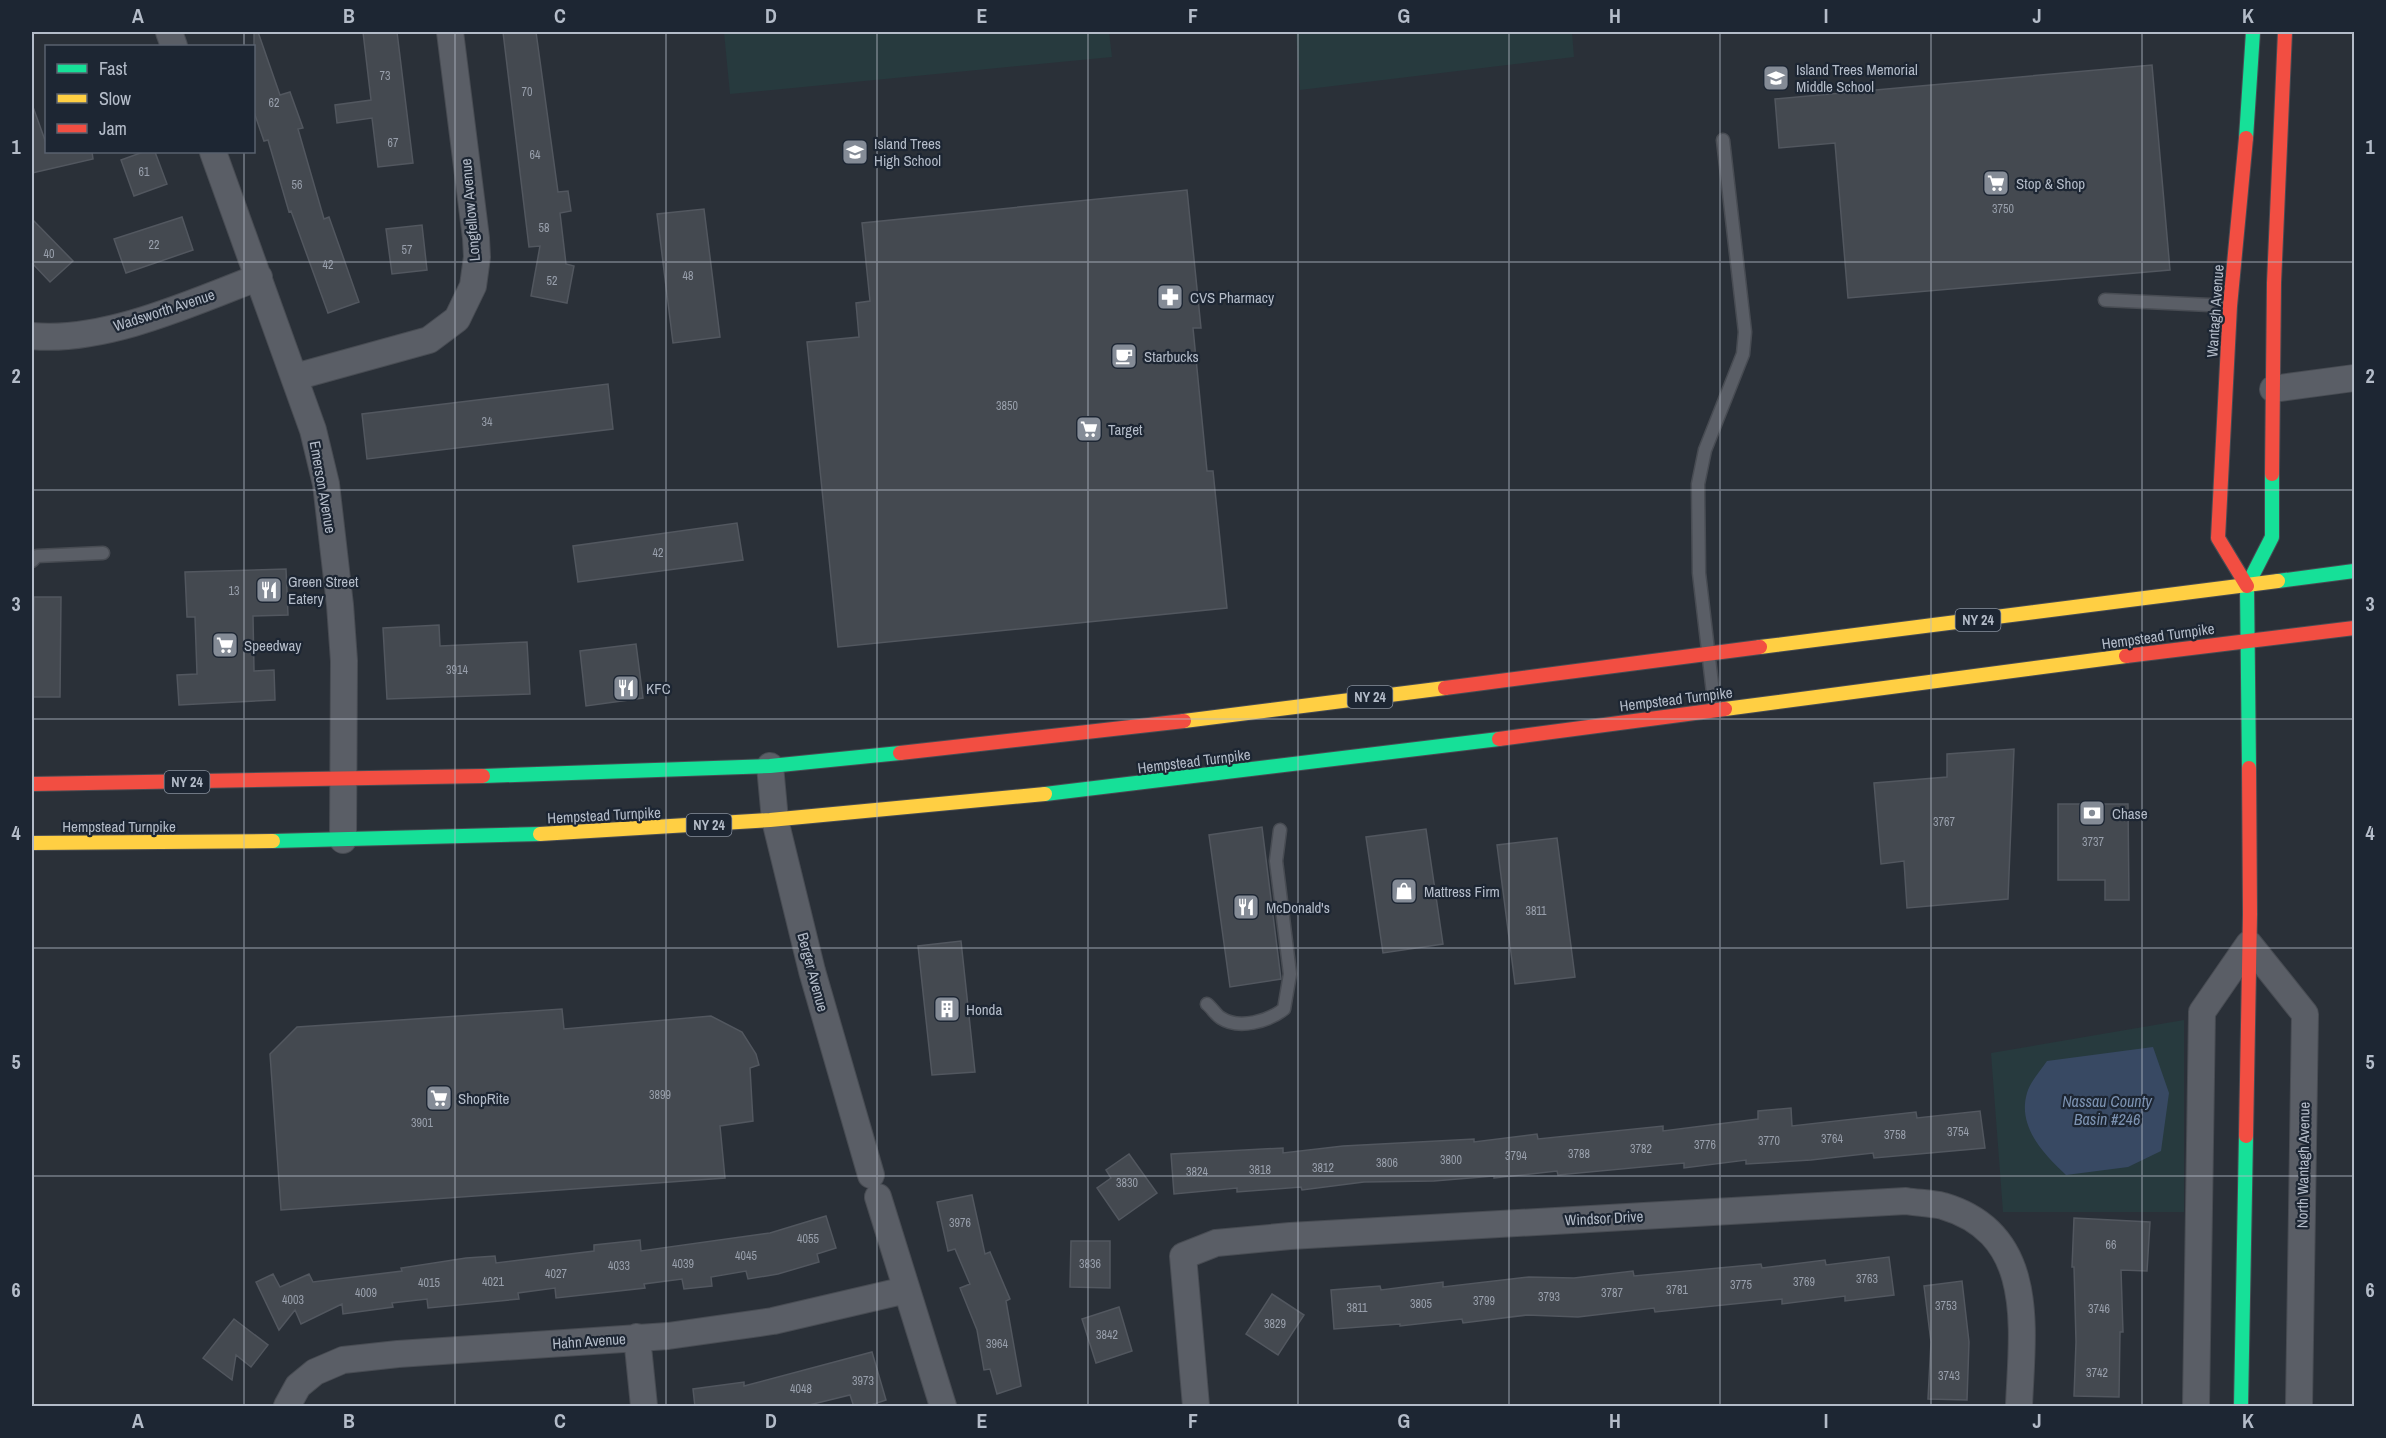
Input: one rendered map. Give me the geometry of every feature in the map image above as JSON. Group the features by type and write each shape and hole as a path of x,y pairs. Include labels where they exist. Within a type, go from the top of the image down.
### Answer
{"main road":[{"name":"Wantagh Avenue","path":"2247,586 2218,538 2230,306 2249,111 2253,32"},
{"path":"2241,1407 2249,944 2247,586 2272,537 2274,272 2285,32"},
{"name":"NY 24","path":"32,784 600,774 770,766 1064,736 2355,572"},
{"name":"Hempstead Turnpike","path":"32,843 343,840 622,831 775,820 1125,786 2355,628"}],"street":[{"name":"Longfellow Avenue","path":"295,377 429,340 457,319 473,286 477,257 476,238 450,32"},
{"name":"Emerson Avenue","path":"213,153 295,377 313,430 325,481 334,548 344,662 343,840"},
{"name":"Wadsworth Avenue","path":"32,336 50,338 116,327 161,314 259,277"},
{"path":"2273,389 2355,378"},
{"name":"Berger Avenue","path":"770,766 775,820 812,971 943,1407"},
{"path":"2196,1407 2202,1012 2249,944"},
{"name":"North Wantagh Avenue","path":"2249,944 2305,1014 2299,1407"},
{"name":"Windsor Drive","path":"1196,1407 1183,1256 1216,1243 1302,1235 1906,1201 1943,1206 1976,1222 2000,1245 2020,1290 2022,1316 2019,1407"},
{"name":"Hahn Avenue","path":"287,1407 298,1386 315,1372 343,1360 398,1354 668,1336 772,1321 906,1290"},
{"path":"637,1337 644,1407"}],"lane":[{"path":"1715,711 1699,573 1698,484 1705,450 1743,354 1745,332 1723,140"},
{"path":"2105,300 2230,306"},
{"path":"32,561 37,556 103,553"},
{"path":"1208,1004 1222,1019 1239,1023 1274,1018 1284,1009 1290,974 1276,861 1280,830"}],"green space":[{"path":"724,32 1109,32 1112,57 730,94"},
{"path":"1296,32 1572,32 1574,57 1300,90"},
{"path":"2184,1020 2184,1212 2003,1212 1991,1053"}],"water":[{"name":"Nassau County Basin #246","path":"2153,1047 2169,1093 2161,1151 2128,1167 2066,1175 2041,1149 2029,1128 2025,1105 2028,1089 2036,1076 2047,1061"}],"building":[{"path":"254,32 258,32 280,95 290,92 303,128 298,129 324,219 329,217 359,302 328,313 291,211 289,212 268,140 264,141 255,115"},
{"path":"363,32 397,32 413,163 378,167 372,118 337,123 335,105 371,100"},
{"path":"503,32 536,32 558,192 568,191 571,211 560,213 566,264 574,266 567,303 531,296 540,246 529,247"},
{"path":"2152,65 2170,270 1848,298 1835,143 1779,148 1775,99"},
{"path":"33,107 45,140 45,153 92,153 93,159 32,173"},
{"path":"140,153 155,153 167,184 134,196 121,160"},
{"path":"1187,190 1201,328 1193,328 1207,471 1213,471 1227,608 838,647 807,342 859,337 856,303 870,301 862,223"},
{"path":"704,209 720,337 673,343 657,214"},
{"path":"182,217 193,250 126,273 114,239"},
{"path":"32,219 73,261 50,282 32,263"},
{"path":"422,225 427,270 392,274 386,229"},
{"path":"608,384 613,429 367,459 362,414"},
{"path":"737,523 743,560 578,582 573,546"},
{"path":"286,569 288,615 253,616 254,671 274,670 275,700 179,705 177,675 197,674 195,617 187,617 185,572"},
{"path":"34,597 61,597 60,697 32,697"},
{"path":"439,625 440,646 527,642 530,694 387,699 383,628"},
{"path":"636,644 643,698 586,706 580,651"},
{"path":"2014,749 2008,899 1907,908 1904,861 1881,864 1874,783 1947,777 1947,754"},
{"path":"2058,804 2128,804 2129,900 2105,900 2105,880 2058,880"},
{"name":"McDonald's","path":"1262,827 1281,979 1230,987 1209,835"},
{"name":"Mattress Firm","path":"1426,829 1443,944 1383,953 1366,837"},
{"path":"1557,838 1575,977 1515,984 1497,845"},
{"name":"Honda","path":"961,941 975,1072 932,1075 918,946"},
{"path":"562,1009 564,1029 711,1016 742,1032 756,1054 759,1065 750,1068 753,1121 720,1126 725,1178 281,1210 270,1054 297,1027"},
{"path":"1791,1108 1792,1126 1916,1112 1917,1118 1980,1111 1985,1148 1874,1158 1873,1153 1746,1164 1746,1160 1684,1168 1684,1163 1558,1175 1557,1171 1494,1178 1494,1176 1434,1181 1364,1182 1302,1190 1301,1187 1237,1192 1237,1188 1174,1194 1171,1154 1283,1148 1283,1153 1343,1146 1474,1139 1474,1142 1537,1134 1538,1139 1663,1126 1663,1131 1758,1119 1758,1111"},
{"path":"1129,1154 1157,1193 1119,1220 1097,1188 1111,1178 1106,1170"},
{"path":"972,1195 985,1254 990,1252 1010,1299 1006,1301 1021,1386 997,1394 990,1369 984,1370 977,1330 960,1288 970,1284 955,1249 948,1251 937,1202"},
{"path":"826,1216 836,1248 817,1254 819,1262 778,1274 748,1279 746,1271 711,1277 712,1286 684,1289 682,1279 644,1284 645,1288 556,1298 555,1288 518,1293 519,1299 428,1308 427,1299 392,1303 393,1307 343,1314 342,1304 301,1324 295,1310 279,1330 256,1282 273,1274 280,1287 309,1274 313,1282 402,1271 401,1268 466,1258 495,1256 496,1263 594,1251 594,1245 640,1240 641,1251 770,1233"},
{"path":"2074,1218 2150,1222 2147,1271 2121,1270 2123,1332 2120,1332 2119,1397 2074,1396 2076,1342 2074,1267 2072,1267"},
{"path":"1071,1241 1110,1241 1110,1288 1070,1287"},
{"path":"1889,1257 1894,1295 1845,1301 1845,1296 1782,1304 1782,1299 1655,1312 1654,1308 1578,1317 1527,1315 1463,1323 1462,1319 1400,1326 1400,1324 1334,1329 1331,1290 1380,1286 1381,1290 1443,1282 1443,1287 1529,1277 1574,1278 1633,1271 1634,1276 1761,1264 1762,1268 1825,1260 1826,1265"},
{"path":"1962,1281 1969,1342 1967,1400 1928,1399 1931,1342 1924,1286"},
{"path":"1272,1294 1304,1315 1278,1355 1246,1334"},
{"path":"1119,1307 1132,1351 1096,1363 1082,1319"},
{"path":"234,1319 268,1345 251,1367 236,1355 232,1380 203,1358"},
{"path":"872,1352 886,1400 865,1407 854,1407 850,1395 801,1407 695,1407 693,1389 744,1382 744,1386"}],"traffic: fast":[{"path":"2246,138 2253,32"},
{"path":"2249,768 2247,586 2272,537 2272,474"},
{"path":"2278,581 2354,571"},
{"path":"1045,794 1499,739"},
{"path":"483,776 770,766 900,753"},
{"path":"273,841 540,834"},
{"path":"2241,1406 2246,1136"}],"traffic: slow":[{"path":"1760,647 2278,581"},
{"path":"1725,709 2126,656"},
{"path":"1184,721 1445,688"},
{"path":"540,834 770,820 1045,794"},
{"path":"32,843 273,841"}],"traffic: jam":[{"path":"2272,474 2274,283 2285,32"},
{"path":"2246,138 2230,306 2218,538 2247,586"},
{"path":"2126,656 2354,628"},
{"path":"1445,688 1760,647"},
{"path":"1499,739 1725,709"},
{"path":"900,753 1184,721"},
{"path":"2246,1136 2250,914 2249,768"},
{"path":"32,784 483,776"}],"place":[{"name":"Island Trees Memorial Middle School","path":"1776,78"},
{"name":"Island Trees High School","path":"855,152"},
{"name":"Stop & Shop","path":"1996,183"},
{"name":"CVS Pharmacy","path":"1170,297"},
{"name":"Starbucks","path":"1124,356"},
{"name":"Target","path":"1089,429"},
{"name":"Green Street Eatery","path":"269,590"},
{"name":"Speedway","path":"225,645"},
{"name":"KFC","path":"626,688"},
{"name":"Chase","path":"2092,813"},
{"name":"Mattress Firm","path":"1404,891"},
{"name":"McDonald's","path":"1246,907"},
{"name":"Honda","path":"947,1009"},
{"name":"ShopRite","path":"439,1098"}]}
